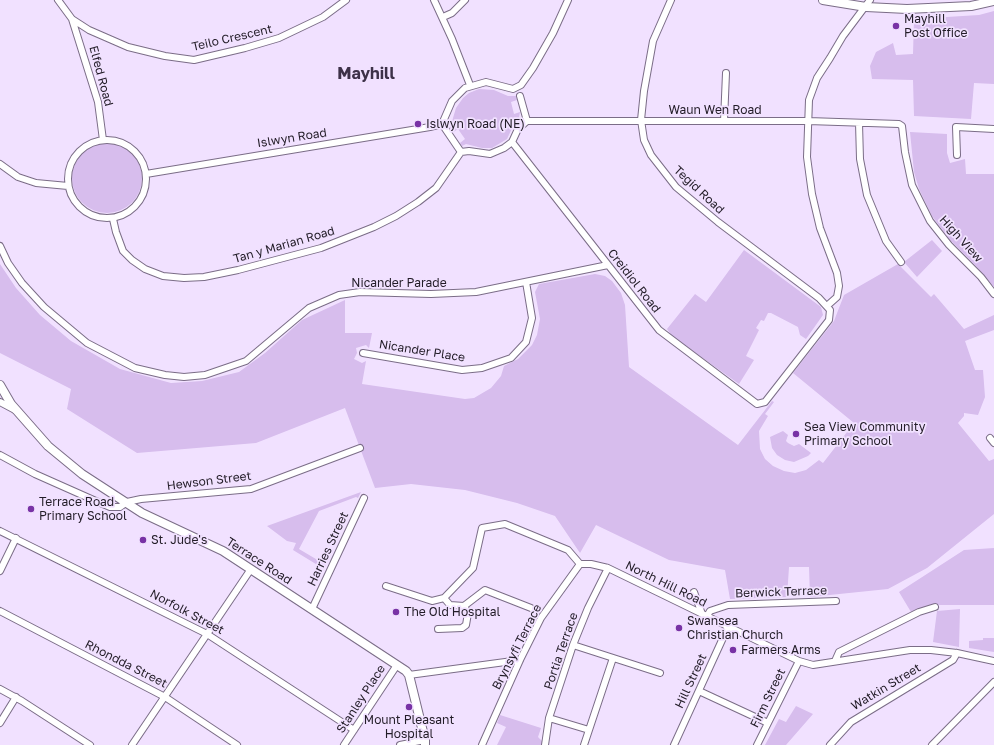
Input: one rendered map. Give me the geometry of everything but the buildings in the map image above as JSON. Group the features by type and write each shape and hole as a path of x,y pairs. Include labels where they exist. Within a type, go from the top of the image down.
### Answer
{"street":[{"name":"Teilo Crescent","path":"58,0 72,19 89,30 128,47 165,56 194,60 279,38 323,17 346,0"},
{"path":"434,0 443,17 470,85"},
{"path":"443,17 452,13 465,0"},
{"path":"520,96 528,121 518,129 512,142 504,148 490,154 469,151 461,152 442,124 452,101 460,91 470,85 486,82 513,90 521,85 534,68 568,0"},
{"name":"Tegid Road","path":"671,0 654,41 644,91 641,120 644,140 651,155 676,187 718,222 828,305"},
{"path":"823,0 868,3 907,9 994,1"},
{"path":"828,305 837,297 839,286 837,273 820,228 812,194 808,158 809,100 818,78 843,36 868,3"},
{"name":"Elfed Road","path":"72,19 98,102 103,140"},
{"path":"724,121 726,73"},
{"name":"Waun Wen Road","path":"528,121 808,121 899,124 902,126"},
{"path":"859,123 860,159 867,195 886,241 901,262"},
{"name":"Islwyn Road","path":"146,174 422,129 442,124"},
{"name":"High View","path":"902,126 905,152 912,186 930,221 949,245 981,277 994,294"},
{"path":"957,155 956,127 994,129"},
{"path":"103,140 118,141 132,148 142,159 146,174 146,187 141,199 134,208 126,214 113,218 92,216 82,210 72,199 68,186 68,170 76,153 88,144 103,140"},
{"name":"Creidiol Road","path":"512,142 666,337 758,404 765,402 829,320 830,310 828,305"},
{"name":"Tan y Marian Road","path":"113,218 116,232 124,251 132,260 145,269 163,276 184,278 204,277 238,270 321,248 374,227 396,216 436,188 461,152"},
{"path":"0,164 18,177 36,183 68,186"},
{"name":"Nicander Parade","path":"0,246 8,263 22,283 44,307 69,330 104,353 135,368 165,375 205,375 246,361 305,311 319,302 339,295 384,291 453,294 476,292 608,265"},
{"name":"Nicander Place","path":"363,353 462,370 482,368 511,358 526,342 532,318 526,282"},
{"name":"Terrace Road","path":"0,384 17,411 48,446 82,474 142,513 223,550 397,665 409,675"},
{"path":"0,402 17,411"},
{"name":"Hewson Street","path":"127,502 141,499 251,489 360,448"},
{"path":"0,455 35,474 110,507 120,507 127,502"},
{"name":"Harries Street","path":"312,609 364,498"},
{"path":"386,586 432,601 444,598 473,568 482,528 505,524 568,550 580,564"},
{"name":"Norfolk Street","path":"0,531 207,634 354,730"},
{"path":"0,571 16,538"},
{"name":"North Hill Road","path":"580,564 591,564 608,568 799,661 813,665 910,650 932,650 957,653 994,661"},
{"name":"Brynsyfi Terrace","path":"482,745 520,660 542,618 580,564"},
{"name":"Portia Terrace","path":"545,745 549,718 573,645 588,608 608,568"},
{"path":"132,745 251,569"},
{"path":"444,598 450,605 464,606 485,590 531,608"},
{"path":"694,592 704,615"},
{"name":"Berwick Terrace","path":"704,615 728,604 836,601"},
{"path":"438,629 462,628 466,625 468,613 464,606"},
{"path":"835,661 839,652 919,612 935,607"},
{"name":"Rhondda Street","path":"0,611 165,697 237,745"},
{"name":"Hill Street","path":"674,745 728,627"},
{"path":"573,645 660,673"},
{"name":"Watkin Street","path":"830,745 851,722 953,660 957,653"},
{"path":"584,745 613,658"},
{"path":"400,745 425,742 409,675 520,660"},
{"name":"Firm Street","path":"758,745 799,661"},
{"name":"Stanley Place","path":"344,745 397,665"},
{"path":"932,745 994,682"},
{"path":"0,689 16,697 90,745"},
{"path":"699,691 768,723"},
{"path":"0,723 16,697"},
{"path":"549,718 589,730"}],"shaded area":[{"path":"994,11 994,84 974,83 971,119 914,116 913,80 872,79 870,66 876,52 893,43 896,55 913,54 914,19 979,15"},
{"path":"479,89 494,90 508,96 516,96 517,100 511,102 514,114 520,112 519,118 514,124 507,139 492,148 482,148 466,144 462,146 460,143 465,139 458,129 452,133 450,128 456,108 463,98 469,93"},
{"path":"910,132 947,134 947,153 950,163 965,159 966,174 994,174 994,287 950,240 932,216 919,189 914,172"},
{"path":"107,143 120,146 132,153 139,165 142,178 139,191 132,203 120,210 107,213 94,210 82,203 75,191 72,178 75,165 82,153 94,146"},
{"path":"932,240 942,251 917,277 904,262"},
{"path":"744,250 821,307 823,315 806,339 800,335 798,327 771,313 768,313 764,321 761,320 756,328 759,330 746,356 754,360 739,384 672,336 667,329 695,294 706,302"},
{"path":"0,264 16,288 40,315 71,341 120,369 171,383 202,381 239,372 265,353 302,320 345,300 345,333 372,333 369,348 366,345 356,348 357,353 354,359 362,363 366,361 362,384 465,399 474,398 491,388 501,376 504,366 518,359 532,345 537,335 540,319 535,292 539,284 595,274 605,276 612,281 621,293 625,305 629,367 738,445 772,401 774,402 765,414 768,416 759,431 760,449 765,459 773,466 784,471 795,473 806,470 819,460 823,463 854,423 793,373 834,321 844,295 898,264 931,297 934,294 964,329 994,315 994,330 965,341 975,370 983,370 985,397 978,415 964,413 964,416 958,423 989,461 994,459 994,514 927,568 888,589 810,597 809,567 789,567 787,597 730,599 725,570 669,560 596,525 580,553 555,516 517,503 465,490 411,484 375,488 345,408 256,443 137,453 67,409 71,389 0,353"},
{"path":"783,431 788,435 786,441 788,443 794,446 799,444 811,453 808,456 794,462 785,460 777,455 772,448 770,437"},
{"path":"361,492 358,498 356,497 319,511 299,549 326,565 324,569 293,550 296,543 287,541 267,526"},
{"path":"994,548 994,605 935,605 911,612 899,592 964,550"},
{"path":"960,609 959,647 933,642 937,611"},
{"path":"983,638 994,638 994,652 969,648 969,641 983,640"},
{"path":"796,706 813,714 786,745 765,745 779,719 786,722"},
{"path":"500,715 541,728 538,737 543,742 542,745 497,745 506,727 497,723"}],"place":[{"name":"Mayhill Post Office","path":"896,26"},
{"name":"Islwyn Road (NE)","path":"418,124"},
{"name":"Sea View Community Primary School","path":"796,434"},
{"name":"Terrace Road Primary School","path":"31,509"},
{"name":"St. Jude's","path":"143,540"},
{"name":"The Old Hospital","path":"396,612"},
{"name":"Swansea Christian Church","path":"679,628"},
{"name":"Farmers Arms","path":"733,650"},
{"name":"Mount Pleasant Hospital","path":"409,707"}],"district":[{"name":"Mayhill","path":"366,74"}]}
